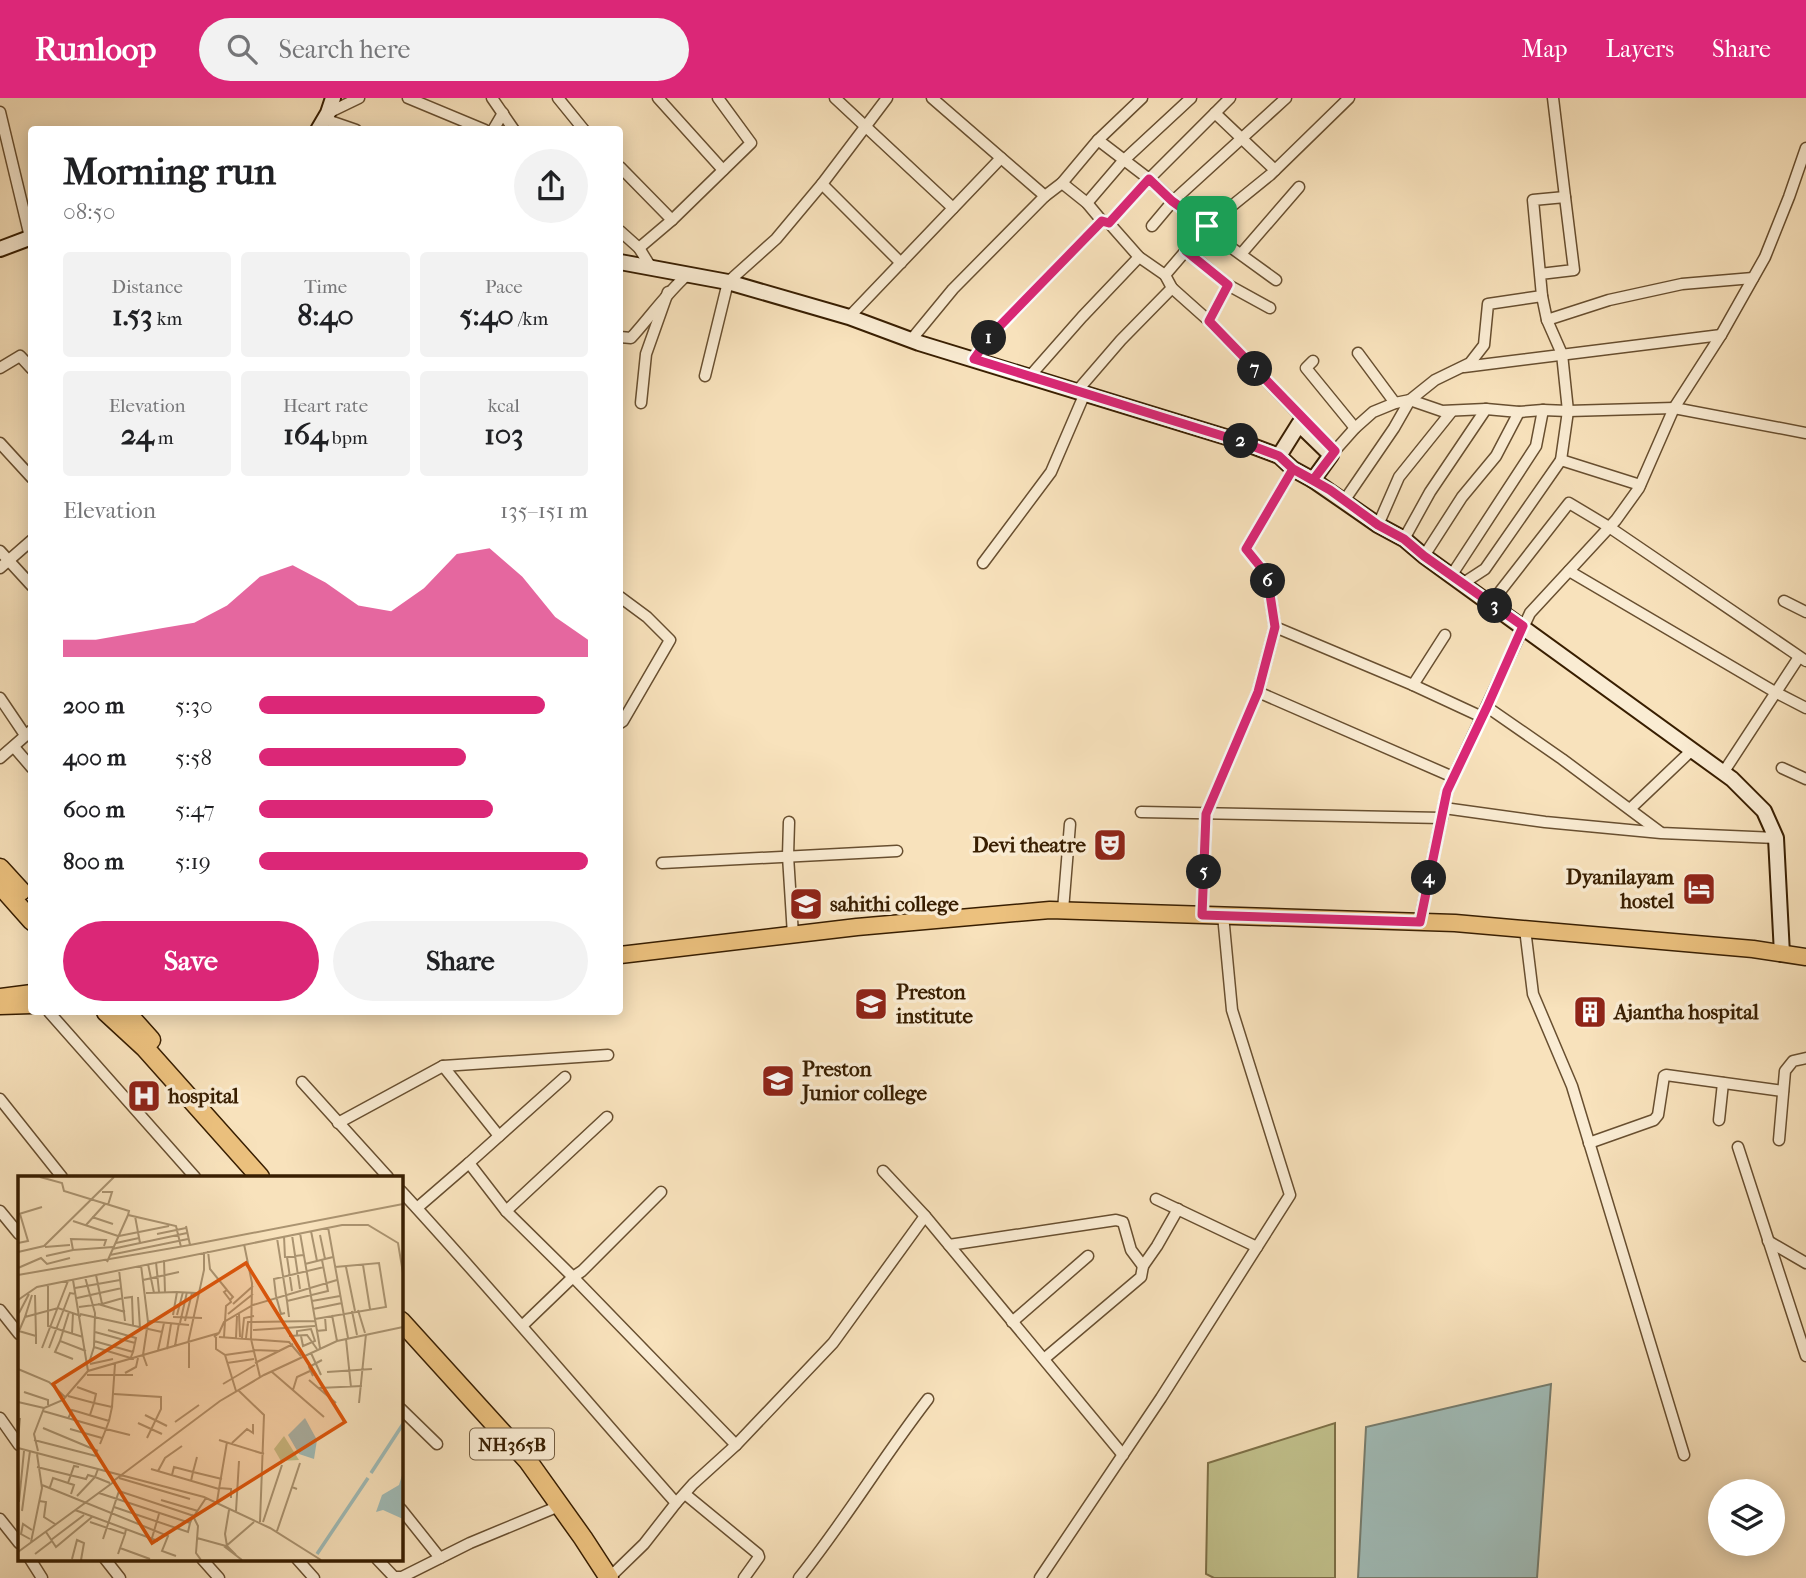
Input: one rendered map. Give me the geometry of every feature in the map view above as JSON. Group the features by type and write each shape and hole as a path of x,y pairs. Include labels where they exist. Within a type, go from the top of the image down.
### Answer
{"highway":[{"path":"0,868 28,900"},
{"path":"0,885 28,916"},
{"path":"109,1015 145,1048 259,1176"},
{"path":"129,1015 271,1176"},
{"name":"NH365B","path":"402,1322 528,1461 609,1578"},
{"name":"NH365B","path":"402,1335 511,1457 569,1532 598,1578"}],"main road":[{"path":"623,955 912,922 1063,910 1455,923 1753,949 1806,957"},
{"path":"0,997 28,994"},
{"path":"0,1006 28,1005"}],"street":[{"path":"323,121 333,98"},
{"path":"323,121 359,98"},
{"path":"408,98 475,126"},
{"path":"492,98 511,126"},
{"path":"558,98 581,126"},
{"path":"658,98 723,170"},
{"path":"639,248 672,220 751,143 718,98"},
{"path":"835,98 953,208"},
{"path":"705,376 728,282 776,239 822,184 887,98"},
{"path":"932,98 1045,195"},
{"path":"911,340 953,289 1045,195 1062,183 1098,140 1142,98"},
{"path":"1087,203 1123,161 1191,98"},
{"path":"974,359 991,335 1230,98"},
{"path":"1152,226 1172,201 1286,98"},
{"path":"1165,275 1207,226 1275,170 1349,98"},
{"path":"1540,274 1574,270 1553,98"},
{"path":"0,111 28,225"},
{"path":"496,126 503,113"},
{"path":"1215,113 1275,170"},
{"path":"323,121 341,126"},
{"path":"1098,140 1276,281"},
{"path":"1420,922 1447,791 1523,626 1530,613 1616,520 1640,485 1674,408 1721,335 1765,257 1806,148"},
{"path":"849,317 1001,158"},
{"path":"623,170 672,220"},
{"path":"1062,183 1087,203 1139,257 1165,275 1172,288 1209,321 1333,453"},
{"path":"822,184 901,263"},
{"path":"1241,254 1299,187"},
{"path":"1457,580 1485,569 1561,460 1567,411 1562,354 1547,320 1542,296 1533,200 1565,197"},
{"path":"623,234 639,248 652,269"},
{"path":"0,249 28,238"},
{"path":"1186,251 1228,285 1270,308"},
{"path":"1030,376 1139,257"},
{"path":"623,263 728,282 849,317 911,340 1239,441 1279,456 1293,469 1404,539 1732,779 1764,811 1776,838 1782,954"},
{"path":"623,337 631,338 668,292 687,275"},
{"path":"1547,320 1609,300 1682,284 1753,278"},
{"path":"1209,321 1228,285"},
{"path":"983,563 1051,472 1081,392 1121,340 1172,288"},
{"path":"641,403 646,354 668,292"},
{"path":"1344,500 1410,400 1435,380 1470,363 1483,345 1488,304 1542,296"},
{"path":"1460,368 1721,335"},
{"path":"1358,353 1395,403"},
{"path":"0,368 20,356 28,365"},
{"path":"1313,361 1306,368 1356,428"},
{"path":"1313,480 1333,453 1373,412 1410,400 1442,411 1674,408 1806,433"},
{"path":"1404,539 1430,492 1486,409"},
{"path":"1457,580 1536,446 1543,410"},
{"path":"1378,525 1399,477 1452,411"},
{"path":"1424,556 1462,497 1496,456 1519,412"},
{"path":"1279,456 1299,424 1333,453"},
{"path":"0,443 28,474"},
{"path":"1561,460 1640,485"},
{"path":"1202,915 1206,814 1258,692 1275,627 1267,575 1246,549 1293,469"},
{"path":"1491,603 1569,503 1804,658 1775,692 1723,773"},
{"path":"5,564 28,544"},
{"path":"0,551 5,564 28,583"},
{"path":"1569,571 1806,708"},
{"path":"623,599 647,617 670,640 623,721"},
{"path":"1784,601 1806,612"},
{"path":"1275,627 1485,712 1562,759 1661,833"},
{"path":"1413,685 1445,635"},
{"path":"1258,692 1454,777"},
{"path":"0,698 28,733 0,758"},
{"path":"13,747 28,764"},
{"path":"1630,809 1692,750"},
{"path":"1782,768 1806,779"},
{"path":"1141,812 1443,813 1661,833 1776,838"},
{"path":"789,822 788,856 793,935"},
{"path":"1063,910 1070,824"},
{"path":"662,863 897,851"},
{"path":"1040,1578 1161,1398 1290,1195 1232,1010 1223,915"},
{"path":"1525,929 1533,994 1572,1086 1684,1455"},
{"path":"52,1015 194,1176"},
{"path":"338,1123 443,1066 608,1055"},
{"path":"1779,1140 1785,1071 1793,1061 1806,1058"},
{"path":"443,1066 499,1136"},
{"path":"1590,1143 1654,1120 1658,1115 1666,1075 1783,1091"},
{"path":"417,1208 565,1077"},
{"path":"302,1082 387,1176"},
{"path":"1719,1120 1723,1083"},
{"path":"0,1099 61,1176"},
{"path":"506,1211 607,1116"},
{"path":"1738,1147 1806,1356"},
{"path":"469,1163 506,1211 736,1445"},
{"path":"883,1171 925,1216 1123,1455"},
{"path":"402,1192 523,1326 676,1503"},
{"path":"523,1326 662,1192"},
{"path":"1156,1199 1257,1247"},
{"path":"1044,1359 1141,1277 1143,1266 1178,1209"},
{"path":"0,1211 18,1233"},
{"path":"609,1578 644,1544 685,1493 736,1445 833,1343 925,1216"},
{"path":"949,1245 1116,1220 1123,1222 1131,1250 1143,1266"},
{"path":"1768,1241 1806,1263"},
{"path":"1012,1322 1088,1256"},
{"path":"0,1310 18,1333"},
{"path":"799,1578 928,1399"},
{"path":"402,1410 437,1444"},
{"path":"0,1418 18,1444"},
{"path":"685,1493 758,1554 759,1557 744,1578"},
{"path":"402,1510 440,1558"},
{"path":"377,1560 385,1576 402,1577 470,1543 552,1510"},
{"path":"0,1519 18,1542"},
{"path":"31,1560 42,1578"},
{"path":"105,1560 120,1578"},
{"path":"203,1560 219,1578"},
{"path":"298,1560 314,1578"}],"green space":[{"path":"1335,1423 1335,1578 1214,1578 1206,1574 1208,1463"}],"water":[{"path":"1551,1384 1537,1578 1358,1578 1366,1427"}],"place":[{"name":"Devi theatre","path":"1110,845"},
{"name":"Dyanilayam hostel","path":"1699,889"},
{"name":"sahithi college","path":"806,904"},
{"name":"Preston institute","path":"871,1004"},
{"name":"Ajantha hospital","path":"1590,1012"},
{"name":"Preston Junior college","path":"778,1081"},
{"name":"hospital","path":"144,1096"}],"route":[{"path":"1207,226 1172,201 1149,179 1109,223 1102,221 991,335 974,359 1239,441 1279,456 1293,469 1404,539 1523,626 1447,791 1420,922 1202,915 1206,814 1258,692 1275,627 1267,575 1246,549 1293,469 1313,480 1335,451 1209,321 1228,285 1186,251 1207,226"}]}
